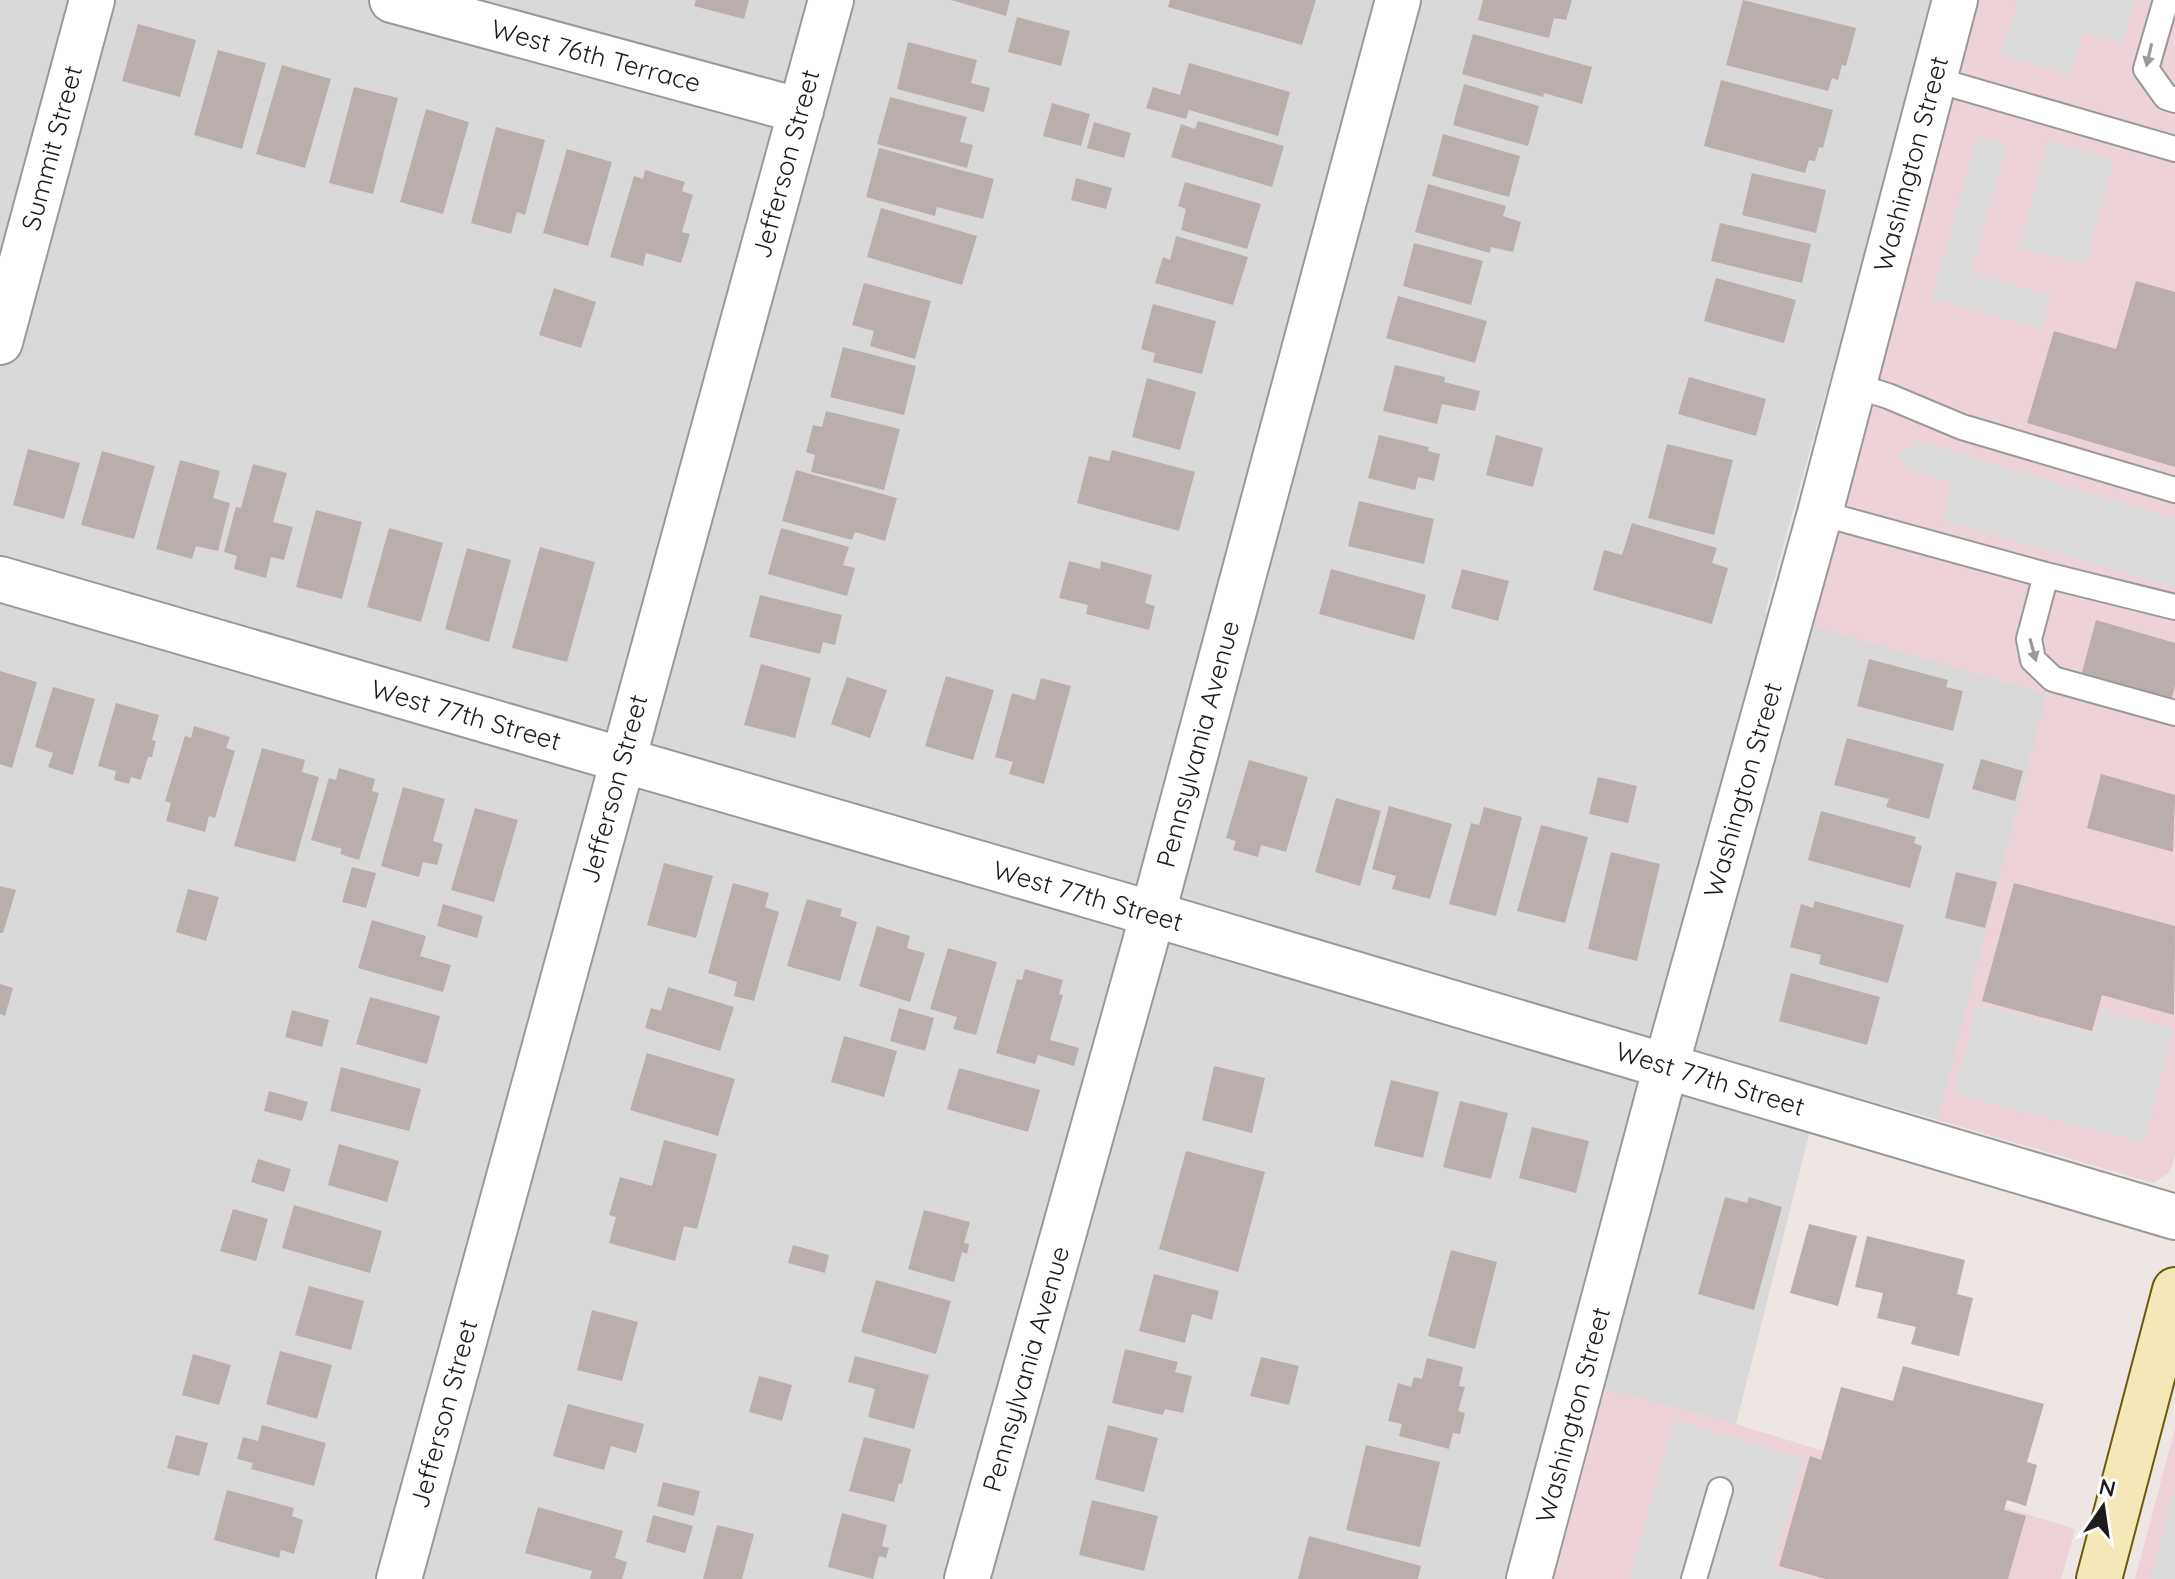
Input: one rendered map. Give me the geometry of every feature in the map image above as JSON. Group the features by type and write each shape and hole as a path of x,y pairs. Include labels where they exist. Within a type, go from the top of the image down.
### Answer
{"main road":[{"path":"2099,1579 2175,1290"}],"street":[{"name":"Summit Street","path":"0,342 92,0"},
{"name":"West 76th Terrace","path":"392,0 801,111"},
{"name":"Jefferson Street","path":"399,1579 831,0"},
{"name":"Pennsylvania Avenue","path":"967,1579 1152,914 1398,0"},
{"name":"Washington Street","path":"1529,1579 1666,1066 1820,513 1955,0"},
{"name":"West 77th Street","path":"0,579 1152,914 2175,1217"}],"lane":[{"path":"2166,0 2146,69 2166,97 2175,100"},
{"path":"1933,79 2175,149"},
{"path":"1853,385 1962,427 2175,490"},
{"path":"1820,513 2175,607"},
{"path":"2046,575 2029,639 2033,660 2053,679 2175,713"},
{"path":"1694,1579 1720,1490"}],"shaded area":[{"path":"0,0 1935,0 1765,612 2047,694 1938,1120 1821,1087 1736,1424 1563,1378 1507,1579 0,1579"},
{"path":"1976,0 2175,0 2175,1156 2170,1172 2153,1183 1938,1120 2047,694 1808,625"},
{"path":"2018,0 2136,0 2122,44 2084,33 2070,75 2001,54"},
{"path":"1978,136 2008,144 1971,272 2051,296 2042,329 1932,298"},
{"path":"2048,142 2114,160 2085,265 2019,248"},
{"path":"1922,442 2175,519 2175,588 1942,520 1951,483 1907,469 1897,454"},
{"path":"1977,1004 2095,1034 2102,1010 2174,1029 2144,1143 1954,1094"},
{"path":"1605,1389 1736,1424 2075,1529 2061,1579 1554,1579"},
{"path":"1674,1420 1804,1459 1773,1567 1812,1579 1630,1579"},
{"path":"2175,1429 2175,1579 2135,1579"},
{"path":"2175,1490 2175,1579 2151,1579"}],"building":[{"path":"696,0 749,0 744,19 694,6"},
{"path":"951,0 1010,0 1006,16"},
{"path":"1170,0 1316,0 1302,45 1168,7"},
{"path":"1483,0 1572,0 1566,20 1554,18 1549,38 1478,20"},
{"path":"1743,0 1856,28 1846,66 1842,65 1838,80 1832,78 1828,91 1726,65"},
{"path":"1017,17 1070,31 1061,66 1008,52"},
{"path":"138,24 196,40 180,97 122,81"},
{"path":"1473,34 1592,67 1582,104 1544,93 1543,97 1462,74"},
{"path":"908,42 977,60 971,83 990,88 984,112 897,89"},
{"path":"218,50 266,63 242,149 194,135"},
{"path":"1189,63 1290,92 1278,136 1189,110 1186,119 1146,108 1153,87 1180,95"},
{"path":"282,65 331,79 305,168 256,154"},
{"path":"1721,80 1833,110 1823,148 1819,147 1815,161 1809,160 1805,173 1704,146"},
{"path":"1464,84 1539,106 1528,146 1453,125"},
{"path":"354,87 398,98 373,194 329,183"},
{"path":"890,97 967,117 960,142 973,145 967,168 877,144"},
{"path":"1052,103 1090,114 1081,146 1043,136"},
{"path":"426,109 469,122 443,214 400,202"},
{"path":"1198,121 1284,146 1272,187 1171,157 1181,124 1195,129"},
{"path":"1094,122 1131,133 1124,158 1087,148"},
{"path":"496,127 545,140 525,215 517,212 511,234 471,223"},
{"path":"1443,134 1520,156 1509,197 1432,176"},
{"path":"879,148 994,179 983,219 937,207 935,216 866,197"},
{"path":"567,149 612,162 588,246 543,233"},
{"path":"645,170 685,182 682,191 693,195 682,232 690,234 681,263 646,253 643,266 610,257 634,176 643,179"},
{"path":"1752,173 1826,190 1816,233 1742,215"},
{"path":"1076,178 1112,188 1106,209 1071,200"},
{"path":"1185,182 1261,204 1247,249 1181,230 1186,209 1178,206"},
{"path":"1428,184 1506,206 1503,216 1521,222 1513,252 1491,247 1490,253 1415,232"},
{"path":"881,208 977,236 962,285 867,257"},
{"path":"1720,223 1811,244 1802,283 1711,261"},
{"path":"1176,236 1248,257 1233,305 1155,283 1163,257 1170,260"},
{"path":"1414,243 1483,261 1471,305 1403,286"},
{"path":"1716,278 1796,300 1784,343 1704,321"},
{"path":"2136,281 2175,292 2175,467 2027,423 2054,331 2116,349"},
{"path":"864,283 931,301 915,359 870,346 874,331 852,325"},
{"path":"554,288 596,302 581,348 539,335"},
{"path":"1398,296 1487,321 1475,363 1386,338"},
{"path":"1153,304 1216,321 1202,374 1153,362 1155,353 1141,349"},
{"path":"843,347 916,366 904,415 830,397"},
{"path":"1395,365 1445,377 1444,382 1480,391 1475,411 1442,404 1437,424 1383,411"},
{"path":"1689,377 1766,399 1756,436 1678,414"},
{"path":"1147,378 1196,392 1180,450 1132,437"},
{"path":"826,411 900,429 884,490 811,472 815,455 806,452 813,425 822,427"},
{"path":"1379,435 1429,447 1428,451 1440,454 1434,481 1418,477 1415,490 1368,478"},
{"path":"1496,435 1543,448 1533,487 1486,475"},
{"path":"1667,444 1733,460 1714,535 1648,518"},
{"path":"28,449 80,463 64,519 13,505"},
{"path":"1112,450 1195,472 1179,531 1077,503 1089,456 1109,461"},
{"path":"102,451 155,466 134,539 81,525"},
{"path":"180,460 220,471 213,498 230,503 218,551 196,546 192,559 156,549"},
{"path":"253,464 287,473 273,522 293,527 284,560 271,557 266,578 234,569 237,556 224,552 236,507 241,508"},
{"path":"796,470 897,498 885,541 855,532 852,540 782,521"},
{"path":"1359,501 1434,519 1424,564 1348,546"},
{"path":"316,510 362,522 342,599 296,587"},
{"path":"1632,523 1717,548 1712,563 1728,568 1712,624 1593,590 1604,550 1622,555"},
{"path":"389,528 443,543 421,622 367,607"},
{"path":"781,528 849,547 843,565 855,568 847,596 768,574"},
{"path":"540,547 595,562 567,662 512,648"},
{"path":"467,548 511,560 489,642 445,629"},
{"path":"1069,561 1100,569 1101,561 1152,575 1145,603 1155,606 1149,630 1086,614 1088,605 1059,598"},
{"path":"1331,569 1426,595 1414,640 1319,614"},
{"path":"1462,569 1509,581 1498,621 1451,608"},
{"path":"760,595 842,615 835,645 823,642 820,654 749,637"},
{"path":"2096,620 2175,643 2175,686 2171,701 2081,676"},
{"path":"1869,659 1948,680 1946,687 1963,691 1953,731 1857,706"},
{"path":"761,664 811,678 795,738 744,725"},
{"path":"0,671 37,682 12,768 0,764"},
{"path":"946,676 994,690 973,760 925,746"},
{"path":"847,677 887,690 870,738 831,724"},
{"path":"1041,678 1071,686 1044,784 1009,774 1013,762 995,757 1012,693 1035,700"},
{"path":"53,687 95,699 73,775 48,767 53,753 35,747"},
{"path":"116,703 159,715 152,740 156,741 152,757 148,757 141,780 131,777 129,784 114,780 116,771 98,766"},
{"path":"194,726 230,737 226,748 235,751 215,818 209,816 205,832 166,821 171,803 165,801 185,736 191,738"},
{"path":"1847,738 1944,764 1929,819 1886,807 1889,799 1834,785"},
{"path":"262,748 305,760 302,772 319,777 295,862 234,846"},
{"path":"1981,759 2023,771 2015,801 1972,789"},
{"path":"1249,760 1308,777 1286,852 1261,845 1258,857 1233,850 1236,841 1226,838"},
{"path":"339,768 375,779 372,791 379,793 359,860 340,854 342,849 311,840 329,778 336,780"},
{"path":"2101,774 2175,795 2173,852 2087,828"},
{"path":"1598,777 1637,786 1628,823 1589,814"},
{"path":"403,787 445,799 433,841 443,844 437,865 423,862 419,877 381,866"},
{"path":"1336,798 1381,811 1360,886 1315,872"},
{"path":"1389,806 1452,824 1430,899 1392,889 1396,876 1372,869"},
{"path":"1484,807 1522,817 1496,916 1449,904 1471,823 1479,825"},
{"path":"475,808 518,820 494,902 451,890"},
{"path":"1821,811 1916,837 1914,843 1922,846 1910,888 1808,860"},
{"path":"1541,825 1588,837 1565,923 1517,911"},
{"path":"1611,852 1660,864 1637,961 1588,949"},
{"path":"664,863 713,876 696,938 647,925"},
{"path":"352,867 376,873 366,908 342,902"},
{"path":"1956,872 1997,882 1985,928 1945,918"},
{"path":"733,883 769,893 765,907 779,912 754,1001 734,996 737,982 708,973"},
{"path":"2014,883 2175,926 2174,1015 2102,995 2092,1031 1982,1001"},
{"path":"0,886 16,890 3,933 0,933"},
{"path":"188,889 219,897 206,941 176,932"},
{"path":"807,899 842,909 840,916 857,922 840,981 787,966"},
{"path":"1815,901 1904,925 1888,983 1819,964 1821,955 1790,947 1801,904 1813,908"},
{"path":"443,904 483,916 477,938 437,926"},
{"path":"372,920 426,936 420,956 451,965 443,992 358,968"},
{"path":"877,926 910,936 907,948 925,953 910,1002 859,986"},
{"path":"948,948 997,962 976,1035 953,1029 957,1017 930,1009"},
{"path":"1025,969 1063,980 1059,994 1063,995 1050,1040 1079,1048 1074,1066 1038,1055 1035,1064 996,1053 1017,979 1022,980"},
{"path":"1791,973 1880,997 1867,1045 1779,1021"},
{"path":"0,984 13,988 5,1016 0,1014"},
{"path":"668,987 734,1007 720,1051 645,1028 651,1008 661,1011"},
{"path":"370,997 440,1016 427,1064 356,1044"},
{"path":"899,1008 934,1018 925,1051 890,1041"},
{"path":"292,1010 329,1020 322,1047 285,1037"},
{"path":"844,1036 897,1051 884,1097 831,1082"},
{"path":"647,1053 735,1079 718,1136 630,1110"},
{"path":"1214,1066 1265,1078 1252,1133 1202,1120"},
{"path":"341,1067 421,1089 409,1131 330,1111"},
{"path":"959,1068 1040,1090 1028,1132 947,1109"},
{"path":"1391,1080 1439,1092 1423,1158 1374,1146"},
{"path":"269,1091 308,1102 302,1121 264,1111"},
{"path":"1460,1101 1508,1113 1491,1179 1443,1167"},
{"path":"1532,1127 1589,1141 1576,1193 1519,1178"},
{"path":"664,1140 717,1154 697,1229 684,1226 675,1261 609,1243 616,1217 609,1215 620,1177 652,1186"},
{"path":"339,1144 399,1161 387,1202 328,1185"},
{"path":"1186,1151 1265,1172 1238,1272 1159,1249"},
{"path":"258,1159 291,1169 284,1192 251,1182"},
{"path":"1725,1197 1747,1203 1749,1197 1782,1207 1754,1310 1698,1294"},
{"path":"294,1205 382,1231 370,1273 282,1248"},
{"path":"233,1209 268,1219 256,1261 220,1251"},
{"path":"924,1210 970,1222 964,1243 969,1244 967,1254 962,1252 954,1282 908,1269"},
{"path":"1809,1224 1857,1236 1838,1306 1790,1293"},
{"path":"1867,1236 1965,1260 1957,1294 1973,1298 1959,1356 1911,1344 1916,1327 1877,1318 1883,1293 1855,1287"},
{"path":"793,1245 829,1255 825,1273 788,1263"},
{"path":"1451,1250 1497,1262 1475,1349 1428,1336"},
{"path":"1154,1274 1219,1291 1212,1320 1192,1314 1185,1343 1139,1331"},
{"path":"876,1280 951,1301 936,1354 861,1332"},
{"path":"309,1286 364,1301 351,1350 295,1335"},
{"path":"592,1310 638,1322 622,1381 577,1370"},
{"path":"1125,1349 1178,1362 1175,1372 1192,1376 1183,1413 1165,1409 1163,1415 1112,1403"},
{"path":"280,1351 332,1365 317,1419 266,1404"},
{"path":"193,1354 231,1365 219,1405 182,1395"},
{"path":"855,1356 929,1375 914,1429 868,1417 875,1389 848,1382"},
{"path":"1261,1357 1299,1366 1289,1405 1250,1396"},
{"path":"1427,1358 1463,1367 1459,1386 1465,1387 1458,1411 1465,1413 1460,1434 1453,1433 1449,1449 1399,1436 1402,1424 1388,1421 1398,1383 1411,1387 1414,1377 1422,1379"},
{"path":"1903,1366 2044,1404 2027,1462 2037,1465 2026,1506 2007,1500 2004,1510 2026,1516 2008,1579 1826,1579 1779,1566 1810,1456 1821,1460 1841,1387 1893,1401"},
{"path":"759,1376 792,1385 782,1421 749,1412"},
{"path":"568,1404 644,1424 636,1453 611,1446 604,1470 553,1456"},
{"path":"262,1425 326,1443 314,1486 251,1469 253,1463 237,1459 243,1437 258,1441"},
{"path":"1108,1425 1158,1438 1144,1492 1095,1479"},
{"path":"176,1435 208,1443 199,1476 167,1468"},
{"path":"864,1437 911,1449 894,1502 849,1491"},
{"path":"1366,1445 1440,1462 1420,1547 1346,1530"},
{"path":"663,1482 700,1491 694,1516 657,1506"},
{"path":"227,1490 294,1508 292,1516 303,1520 294,1554 281,1550 279,1558 214,1540"},
{"path":"1092,1500 1158,1516 1144,1571 1079,1555"},
{"path":"538,1507 623,1531 615,1558 627,1562 622,1579 590,1579 592,1571 525,1553"},
{"path":"842,1513 887,1525 882,1546 889,1548 886,1558 879,1556 873,1579 828,1567"},
{"path":"653,1515 693,1526 685,1553 646,1542"},
{"path":"717,1525 754,1534 742,1579 703,1579"},
{"path":"1309,1536 1421,1566 1418,1579 1298,1579"}]}
